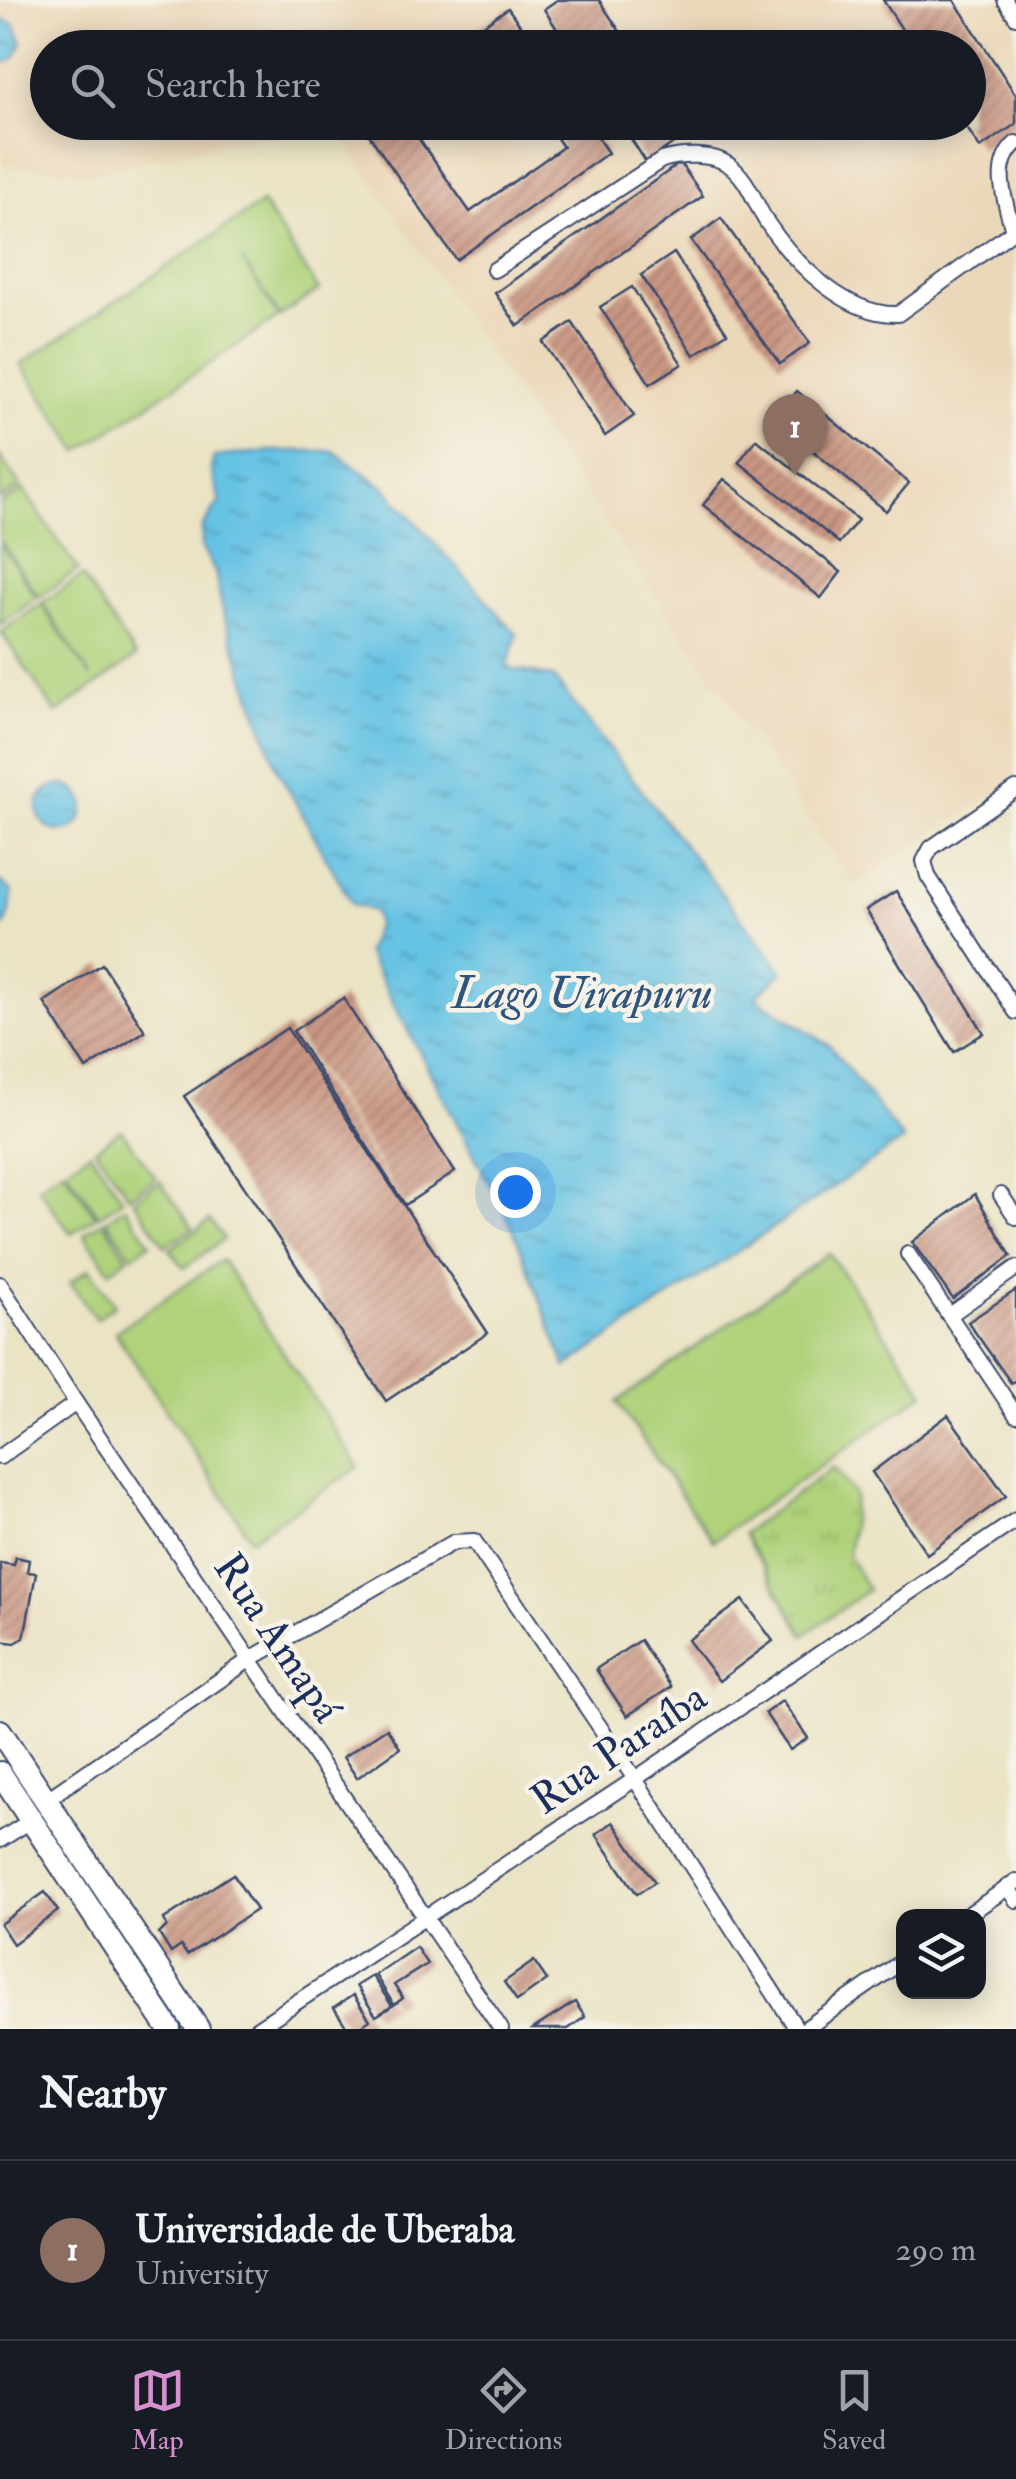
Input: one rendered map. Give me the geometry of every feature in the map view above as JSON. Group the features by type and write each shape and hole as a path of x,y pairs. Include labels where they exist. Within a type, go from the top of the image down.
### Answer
{"main road":[{"path":"0,1731 198,2029"},
{"path":"0,1773 169,2029"}],"street":[{"path":"1005,0 1016,18"},
{"path":"494,270 662,160 679,154 726,162 739,174 768,224 821,280 860,308 898,314 1015,231 1002,186 1002,163 1016,143"},
{"path":"1016,789 931,848 924,861 928,876 1016,1012"},
{"path":"1001,1195 1016,1217"},
{"path":"908,1254 1012,1398 1016,1415"},
{"path":"950,1315 1016,1268"},
{"name":"Rua Amapá","path":"0,1284 76,1403 501,2029"},
{"path":"0,1457 76,1403"},
{"name":"Rua Paraíba","path":"256,2029 1016,1520"},
{"path":"46,1800 252,1658 454,1542 474,1541 797,2029"},
{"path":"0,1840 32,1820"},
{"path":"979,1909 1013,1890"},
{"path":"805,2029 896,1966"}],"shaded area":[{"path":"0,0 1016,0 1016,779 854,885 344,140 986,140 986,30 30,30 30,140 240,140 94,174 0,164"}],"green space":[{"path":"262,203 319,290 280,316 242,260 279,317 79,451 21,364"},
{"path":"0,456 20,486 0,500"},
{"path":"23,489 78,570 39,597 0,540 0,505"},
{"path":"0,543 37,598 0,624"},
{"path":"82,576 136,657 56,713 1,632 41,604 91,677 42,603"},
{"path":"121,1130 156,1178 130,1197 95,1149"},
{"path":"90,1152 123,1199 99,1216 66,1169"},
{"path":"63,1169 96,1216 71,1234 38,1187"},
{"path":"160,1181 193,1228 165,1246 134,1200"},
{"path":"125,1207 150,1243 132,1256 106,1220"},
{"path":"210,1220 224,1239 184,1268 170,1249"},
{"path":"103,1221 128,1258 110,1271 84,1234"},
{"path":"829,1253 925,1393 713,1541 617,1402"},
{"path":"222,1260 359,1467 251,1539 115,1332"},
{"path":"89,1269 115,1305 96,1319 70,1282"},
{"path":"834,1467 855,1495 848,1555 868,1590 804,1635 743,1533"}],"water":[{"path":"0,19 14,24 22,42 15,57 0,63"},
{"name":"Lago Uirapuru","path":"272,451 333,451 384,487 517,634 507,668 553,677 783,972 755,997 830,1046 903,1140 566,1367 512,1226 366,952 377,924 374,911 352,904 277,769 224,616 215,572 202,548 202,528 220,501 211,469 214,457"},
{"path":"61,785 78,791 84,808 78,825 61,831 44,825 38,808 44,791"},
{"path":"0,881 12,891 10,913 0,928"}],"building":[{"path":"557,0 599,0 619,30 557,30 544,9"},
{"path":"883,0 954,0 974,30 902,30"},
{"path":"508,8 523,30 477,30"},
{"path":"986,49 1016,95 1016,124 980,148 975,140 986,140"},
{"path":"373,140 420,140 470,212 563,147 558,140 599,140 608,153 456,260"},
{"path":"632,140 678,140 646,162"},
{"path":"680,163 703,196 518,326 495,293"},
{"path":"721,218 810,343 780,364 691,240"},
{"path":"674,253 727,333 694,355 641,275"},
{"path":"632,287 682,364 650,384 600,307"},
{"path":"572,322 634,416 605,436 543,342"},
{"path":"797,391 909,483 886,511 774,419"},
{"path":"756,439 858,520 839,543 739,462"},
{"path":"724,479 841,572 821,598 703,505"},
{"path":"896,891 984,1033 954,1052 866,910"},
{"path":"102,964 145,1031 86,1069 44,1002"},
{"path":"343,998 455,1172 405,1205 293,1031"},
{"path":"287,1028 488,1333 386,1401 184,1096"},
{"path":"975,1194 1011,1256 953,1299 912,1242"},
{"path":"1016,1290 1016,1380 1011,1383 968,1322"},
{"path":"948,1415 1006,1496 927,1554 872,1472"},
{"path":"16,1557 29,1560 27,1572 36,1573 24,1638 15,1643 0,1641 0,1563 14,1565"},
{"path":"743,1600 773,1641 719,1681 688,1640"},
{"path":"640,1640 671,1687 627,1716 596,1669"},
{"path":"782,1701 808,1738 790,1750 765,1713"},
{"path":"387,1728 400,1748 357,1778 343,1757"},
{"path":"613,1822 655,1882 637,1894 596,1834"},
{"path":"233,1874 256,1910 187,1955 181,1946 171,1953 159,1934 167,1926 164,1919"},
{"path":"45,1892 58,1911 13,1944 0,1924"},
{"path":"416,1947 427,1964 394,1985 403,1998 394,2005 375,1975"},
{"path":"534,1961 547,1980 517,2001 504,1982"},
{"path":"372,1976 392,2006 376,2016 356,1986"},
{"path":"353,1995 370,2020 357,2029 348,2029 334,2008"},
{"path":"575,2002 585,2017 568,2029 533,2029"}],"place":[{"name":"Universidade de Uberaba","path":"795,476"}]}
